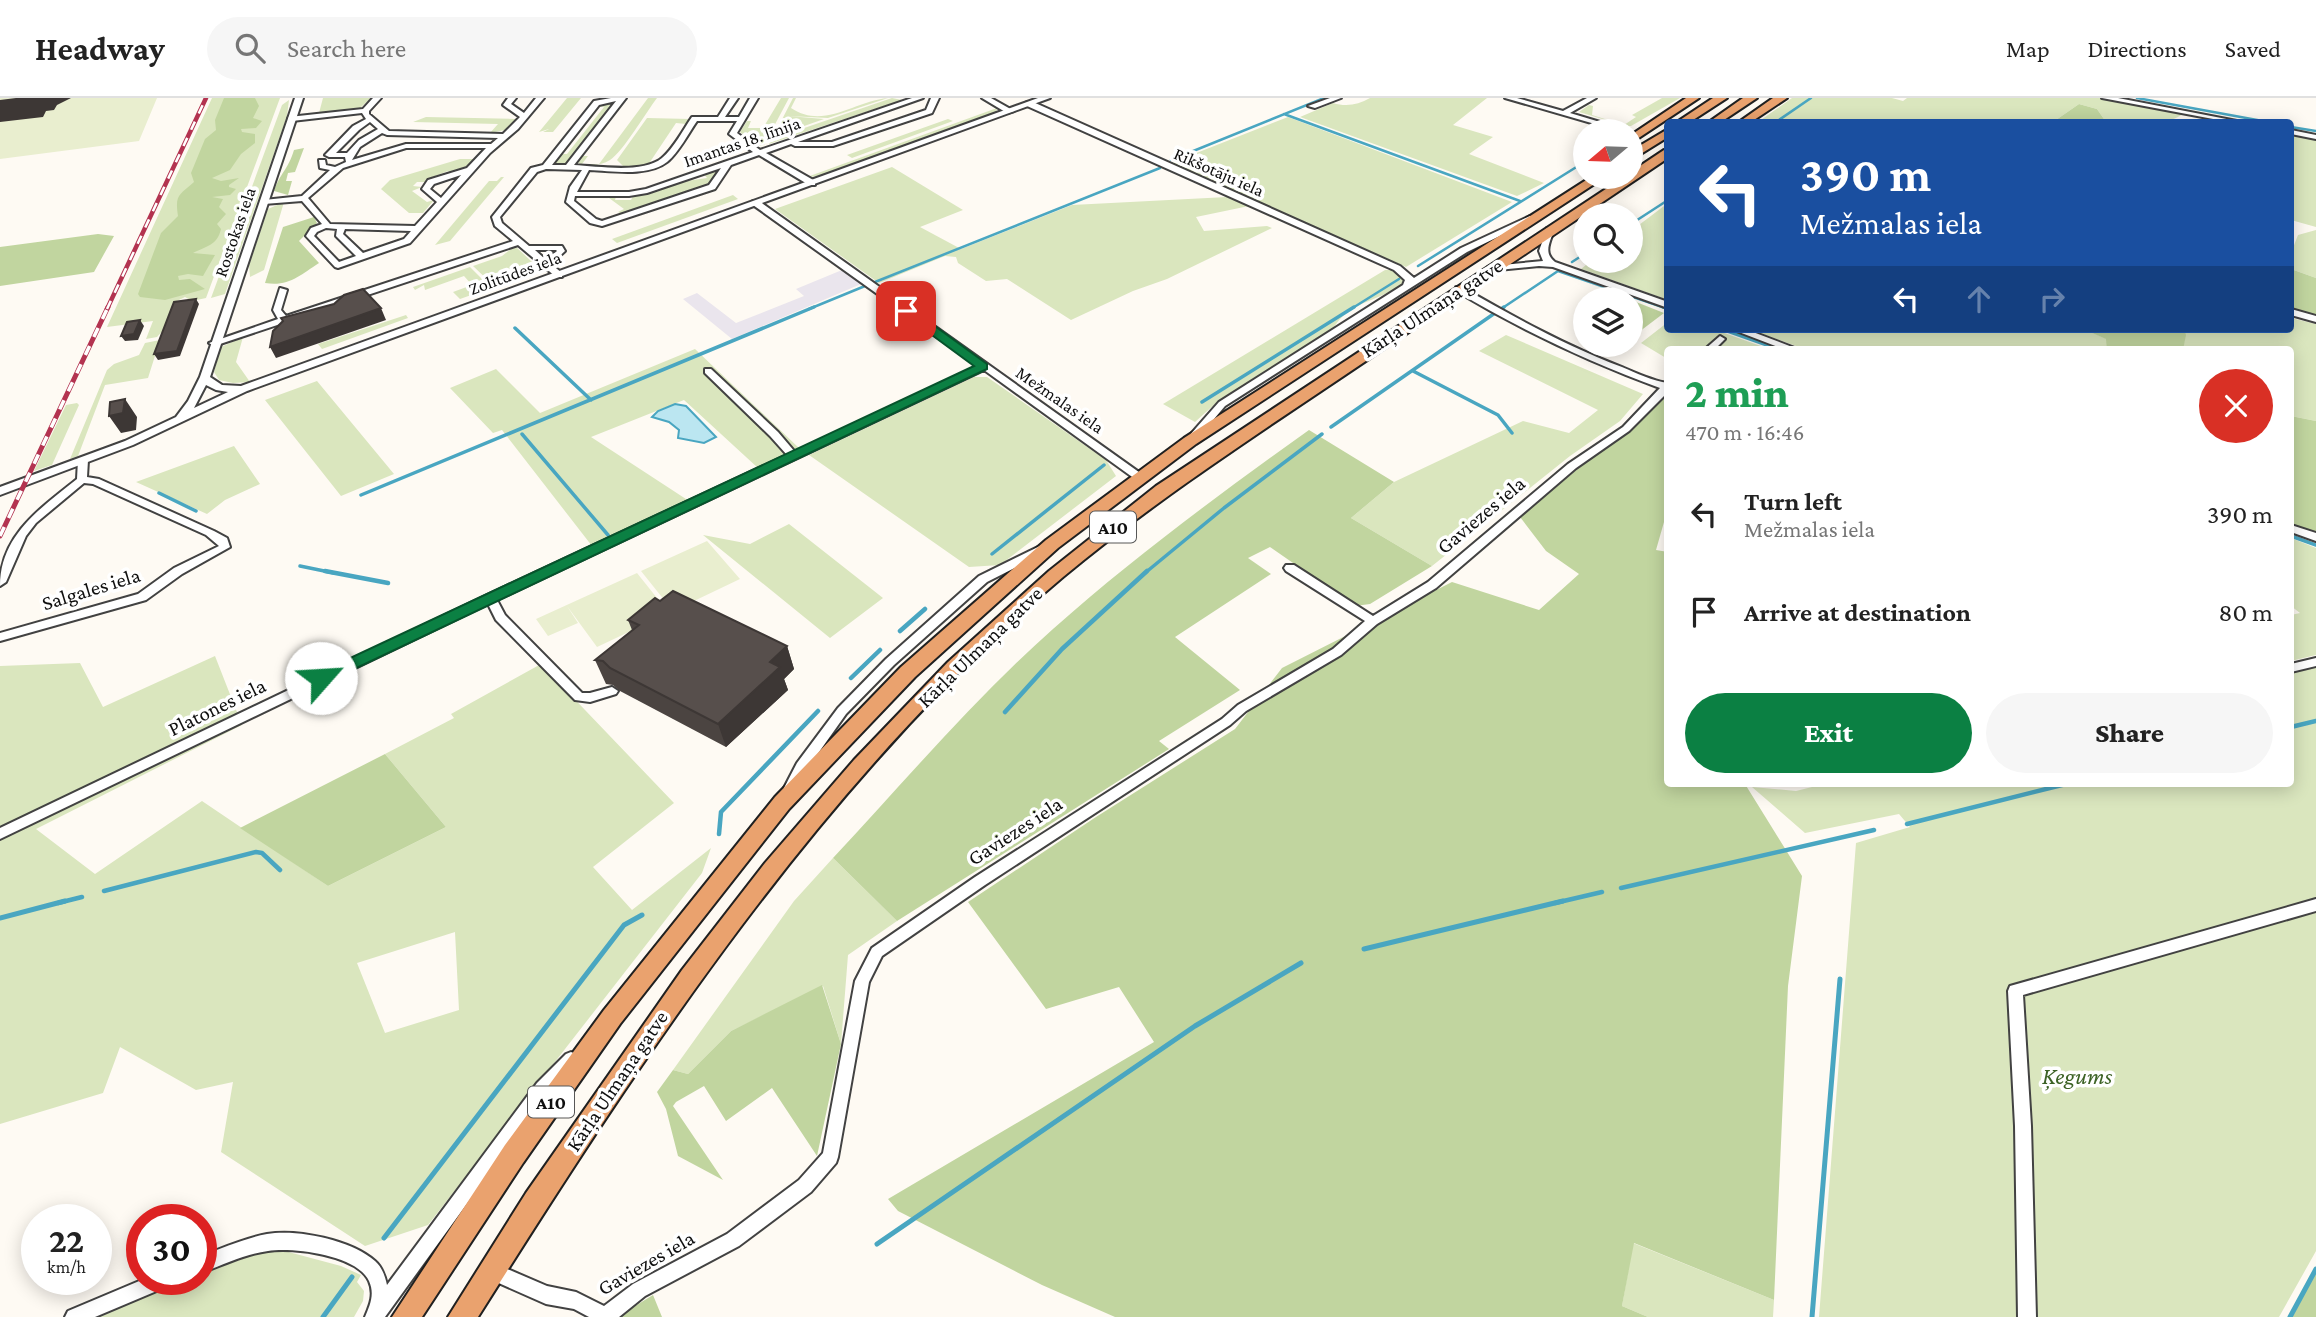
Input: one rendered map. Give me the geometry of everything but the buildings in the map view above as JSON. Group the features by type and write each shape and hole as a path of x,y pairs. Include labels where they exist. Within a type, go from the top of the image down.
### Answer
{"highway":[{"path":"1643,129 1693,98"},
{"path":"1688,119 1721,98"},
{"path":"1719,119 1751,98"},
{"path":"1749,119 1781,98"},
{"path":"1643,148 1664,135"},
{"name":"Kārļa Ulmaņa gatve","path":"1593,203 1664,156"},
{"path":"1607,203 1664,167"},
{"name":"Kārļa Ulmaņa gatve","path":"406,1317 514,1154 612,1017 782,803 908,672 1052,544 1139,477 1190,441 1580,189"},
{"name":"Kārļa Ulmaņa gatve","path":"462,1317 618,1077 731,920 845,784 943,679 1000,625 1125,517 1232,441 1573,216"}],"street":[{"name":"Rostokas iela","path":"174,422 193,402 205,377 214,343 299,98"},
{"path":"292,119 365,111 377,98"},
{"path":"512,98 507,105 524,116"},
{"path":"417,229 326,225 310,236 338,265 405,242 442,202 491,146 540,98"},
{"path":"546,167 594,100 621,98"},
{"path":"568,167 621,98"},
{"path":"721,118 734,98"},
{"path":"754,98 733,134 759,153 812,183"},
{"name":"Imantas 18. līnija","path":"572,194 640,193 919,98"},
{"path":"787,144 838,143 929,111 935,98"},
{"path":"986,98 1010,111"},
{"name":"Zolitūdes iela","path":"0,491 174,422 243,389 1046,98"},
{"path":"1312,106 1337,98"},
{"path":"1508,98 1580,119"},
{"path":"2106,98 2222,119"},
{"path":"1564,113 1589,100"},
{"name":"Rikšotāju iela","path":"1030,104 1397,268"},
{"path":"365,111 383,130 391,134 502,136"},
{"path":"350,159 329,155 360,125 371,119"},
{"path":"559,275 498,224 496,217 534,170 568,167 635,170 666,159 692,121 741,119"},
{"path":"350,159 368,135 383,130"},
{"path":"2294,133 2316,137"},
{"path":"264,202 304,198 334,169 350,159 412,145 491,146"},
{"path":"322,162 323,166 334,169"},
{"path":"587,168 570,202 597,223 607,224 712,187 728,164"},
{"path":"442,202 426,189 431,182 470,170"},
{"path":"304,198 326,225"},
{"name":"Mežmalas iela","path":"757,204 1139,477"},
{"path":"1190,441 1222,404 1489,237 1539,215"},
{"path":"342,227 339,234 362,257"},
{"path":"1550,230 1543,251 1546,259 1664,304"},
{"path":"214,343 523,245 559,248 561,251 547,264"},
{"path":"1491,269 1532,263 1554,264"},
{"path":"1397,268 1416,273 1434,270"},
{"path":"1397,268 1410,279 1405,289"},
{"path":"1459,289 1493,312 1567,348 1624,373 1664,386"},
{"path":"283,290 277,310 284,321"},
{"path":"2294,313 2316,319"},
{"path":"1747,333 1784,346"},
{"path":"1713,346 1720,339"},
{"name":"Platones iela","path":"0,834 491,598 983,367"},
{"path":"708,371 774,434 793,456"},
{"path":"205,377 211,386 217,388 243,389"},
{"name":"Gaviezes iela","path":"491,1271 546,1295 576,1301 605,1316 639,1290 733,1240 805,1186 830,1157 862,981 877,952 980,881 1226,722 1242,708 1338,652 1373,621 1432,585 1572,466 1626,429 1664,390"},
{"path":"0,582 22,535 32,521 82,480 83,460"},
{"name":"Salgales iela","path":"0,637 142,597 178,571 225,547 223,541 210,533 95,481 82,480"},
{"path":"2294,529 2316,537"},
{"path":"1290,568 1373,621"},
{"path":"491,598 500,617 579,697 590,698 612,691"},
{"path":"2294,667 2316,662"},
{"path":"2028,1317 2023,1126 2015,991 2316,905"},
{"path":"377,1313 542,1088 612,1017"},
{"path":"217,1260 270,1242 307,1242 359,1260 370,1268 381,1290 377,1313"},
{"path":"74,1317 127,1295"}],"shaded area":[{"path":"842,270 861,284 732,339 683,299 697,293 736,323 804,296 796,289"}],"green space":[{"path":"0,98 157,98 139,141 0,159"},
{"path":"212,98 280,98 206,298 192,301 185,297 175,302 168,325 157,337 146,339 153,321 107,327"},
{"path":"224,98 255,98 259,106 253,118 262,121 256,128 241,129 242,132 255,134 255,143 241,154 230,170 212,178 221,181 239,178 229,185 236,189 230,195 212,197 223,199 219,207 226,214 217,224 221,229 217,239 193,253 215,255 203,276 178,276 179,280 190,279 205,289 165,300 140,297 138,294 161,233 178,216 179,196 194,182 191,173 205,139 216,130 215,120"},
{"path":"323,98 371,98 360,108 319,113"},
{"path":"567,98 581,98 553,132 543,132 549,129 539,132"},
{"path":"648,98 657,98 628,141 610,160 599,164"},
{"path":"781,98 789,98 764,145 756,146 740,132 747,121 751,121 748,128 763,128"},
{"path":"793,98 796,98 791,108 815,116 888,98 828,118 788,116 824,119 773,137"},
{"path":"892,98 902,100 769,144 772,139"},
{"path":"1370,98 1487,98 1453,125 1493,137 1469,154 1544,183 1517,196 1300,117 1333,103 1352,105"},
{"path":"1662,98 1680,98 1643,119 1633,119 1636,117 1632,115"},
{"path":"1792,98 1892,98 1903,101 1907,98 2100,98 2183,114 2170,119 2104,119 2097,109 2079,104 2057,119 1762,119"},
{"path":"289,100 287,116 225,294 211,298 282,105"},
{"path":"614,101 567,163 553,164 560,154 567,154 604,107 598,106"},
{"path":"2079,104 2097,109 2104,119 2057,119"},
{"path":"1589,105 1593,106 1592,115 1605,119 1579,112"},
{"path":"997,108 996,113 822,176 807,177"},
{"path":"426,117 516,119 505,130 490,133 498,124 413,122"},
{"path":"1288,117 1512,202 1406,267 1171,163"},
{"path":"647,118 690,119 686,124 676,123 648,165 625,168 617,160"},
{"path":"948,119 953,121 852,158 847,155"},
{"path":"2294,135 2316,139 2316,227 2294,221"},
{"path":"304,148 295,172 288,173 286,181 292,181 288,195 274,191 294,150"},
{"path":"582,156 588,156 582,164 578,163"},
{"path":"460,159 474,159 468,168 452,174 448,171 425,180 427,182 417,182 413,186 422,187 412,191 427,202 434,200 423,213 409,213 381,189 390,180"},
{"path":"892,167 963,210 920,227 961,249 1072,205 1227,197 1249,206 1196,217 1204,231 1267,226 1272,228 1167,279 1133,291 1071,320 1007,279 986,281 958,263 956,257 945,256 879,283 775,209"},
{"path":"719,172 710,185 624,215 618,212 624,209 609,198 599,199 616,197 615,200 631,200 633,196 680,182 707,178 704,174"},
{"path":"504,177 450,241 435,245 489,181 497,181"},
{"path":"733,195 738,199 617,243 612,239"},
{"path":"284,202 264,270 250,277 249,265 268,209"},
{"path":"1664,206 1664,299 1643,291 1643,287 1632,287 1592,273 1643,273 1643,222"},
{"path":"314,217 317,223 299,241 319,263 288,282 265,283 283,227"},
{"path":"2316,230 2316,278 2294,270 2294,245 2298,235"},
{"path":"98,234 114,236 94,272 0,286 0,247"},
{"path":"515,246 532,262 491,275 495,280 535,266 542,270 495,287 473,266 502,256"},
{"path":"470,267 491,288 460,299 453,292 472,285 464,276 425,290 424,285 415,290 413,287"},
{"path":"1385,270 1392,270 1406,278 1405,282 1348,312 1327,334 1216,403 1195,422 1163,404"},
{"path":"2294,270 2316,278 2316,316 2294,310"},
{"path":"1643,305 1664,313 1643,329"},
{"path":"406,315 408,318 322,349 318,344"},
{"path":"2294,319 2316,324 2316,421 2294,417 2294,346 2184,346 2185,335 2294,333"},
{"path":"1664,325 1664,333 1724,333 1761,346 1664,346 1664,357 1643,344 1643,341"},
{"path":"1760,333 2093,333 2107,339 2107,346 1796,346"},
{"path":"2092,333 2186,335 2184,346 2107,346 2106,339"},
{"path":"1506,335 1643,394 1620,421 1570,456 1432,566 1351,518 1394,482 1523,421 1569,433 1598,410 1479,351"},
{"path":"243,337 236,362 250,382 219,380 214,372 221,347"},
{"path":"160,340 148,378 105,385 78,456 70,459 107,370 114,364 139,355 145,343"},
{"path":"695,349 800,449 758,468 684,400 591,437 689,501 592,546 502,430 493,433 450,388 496,369 540,413"},
{"path":"974,377 987,377 1106,460 1116,476 1000,565 969,567 809,455"},
{"path":"317,381 394,474 341,496 265,400"},
{"path":"1664,397 1664,522 1656,550 1664,551 1664,787 1747,787 1802,876 1788,986 1774,1300 1634,1243 1622,1306 1648,1317 1115,1317 1042,1285 898,1211 888,1199 1154,1042 1119,987 1046,1009 968,902 1235,729 1282,668 1452,582 1539,610 1579,574 1546,551 1520,517"},
{"path":"66,405 79,405 52,465 34,471"},
{"path":"2294,417 2316,421 2316,535 2294,527"},
{"path":"1309,430 1394,482 1351,518 1432,566 1370,604 1355,606 1270,547 1248,558 1271,574 1175,637 1240,690 1159,741 1169,749 897,921 833,858 968,712 1053,629 1178,526"},
{"path":"234,446 260,484 225,500 207,514 136,482"},
{"path":"789,524 883,598 830,638 703,535 750,544"},
{"path":"2294,539 2316,548 2316,655 2294,660 2294,614 2300,613 2294,608"},
{"path":"707,541 740,579 673,611 641,571"},
{"path":"637,573 669,613 597,647 567,606 578,623 548,636 536,619"},
{"path":"215,656 242,725 36,829 95,874 202,801 328,886 446,827 385,754 454,718 451,714 541,664 674,803 593,867 632,910 711,848 702,873 428,1225 365,1246 221,1152 233,1082 196,1090 120,1047 103,1093 0,1124 0,666 80,663 103,707","holes":["455,932 459,1010 385,1033 357,963"]},
{"name":"Ķegums","path":"2316,666 2316,1251 2279,1317 1819,1317 1856,843 1910,827 1899,814 1805,833 1752,787 1796,791 1812,787 2294,787 2294,671"},
{"path":"385,754 446,827 328,886 240,828"},
{"path":"833,858 897,921 848,955 841,1044 823,986 731,1031 688,1074 673,1070 794,901"},
{"path":"822,985 841,1044 817,1156 772,1088 726,1121 704,1086 673,1106 723,1180 678,1156 666,1109 657,1092 673,1070 688,1074 731,1031"},
{"path":"1633,1243 1774,1300 1773,1317 1648,1317 1622,1306"},
{"path":"281,1250 341,1266 361,1275 357,1282 364,1291 363,1301 354,1317 97,1317 147,1295 217,1295 217,1264 237,1256"},
{"path":"2316,1269 2316,1317 2290,1317"},
{"path":"653,1295 662,1317 617,1317"}],"water":[{"path":"675,404 686,406 716,437 704,443 678,438 679,430 669,422 652,417 658,411"}],"waterway":[{"path":"1284,114 1324,98"},
{"path":"1780,119 1811,98"},
{"path":"2137,98 2252,119"},
{"path":"1171,160 1284,114"},
{"path":"1284,114 1520,201"},
{"path":"2294,127 2316,131"},
{"path":"875,282 1160,168"},
{"path":"1418,266 1573,169"},
{"path":"1643,216 1664,203"},
{"path":"1504,307 1558,271 1664,308"},
{"path":"1351,309 1399,279"},
{"path":"809,309 865,286"},
{"path":"591,400 814,307"},
{"path":"1202,402 1354,307"},
{"path":"1500,310 1504,307"},
{"path":"1331,427 1495,313"},
{"path":"515,328 591,400"},
{"path":"1733,333 1770,346"},
{"path":"1413,371 1498,415 1512,433"},
{"path":"361,495 591,400"},
{"path":"522,434 608,535"},
{"path":"1145,573 1224,508 1322,434"},
{"path":"992,554 1104,465"},
{"path":"159,493 196,511"},
{"path":"2294,537 2316,545"},
{"path":"300,566 334,573"},
{"path":"325,571 388,583"},
{"path":"1005,712 1062,649 1147,571"},
{"path":"900,631 925,609"},
{"path":"851,678 880,650"},
{"path":"719,834 721,812 818,711"},
{"path":"2294,726 2316,721"},
{"path":"1907,824 2054,787"},
{"path":"1621,888 1874,830"},
{"path":"104,891 256,852 262,853 280,870"},
{"path":"1555,903 1602,892"},
{"path":"58,903 82,897"},
{"path":"0,918 65,901"},
{"path":"1364,949 1563,901"},
{"path":"384,1238 624,925 642,915"},
{"path":"877,1244 1195,1026 1301,963"},
{"path":"1812,1317 1840,979"},
{"path":"2290,1317 2316,1269"},
{"path":"323,1317 352,1277"}],"railway":[{"path":"107,309 206,98"},
{"path":"0,536 108,307"}],"route":[{"path":"321,678 983,367 906,311"}]}
